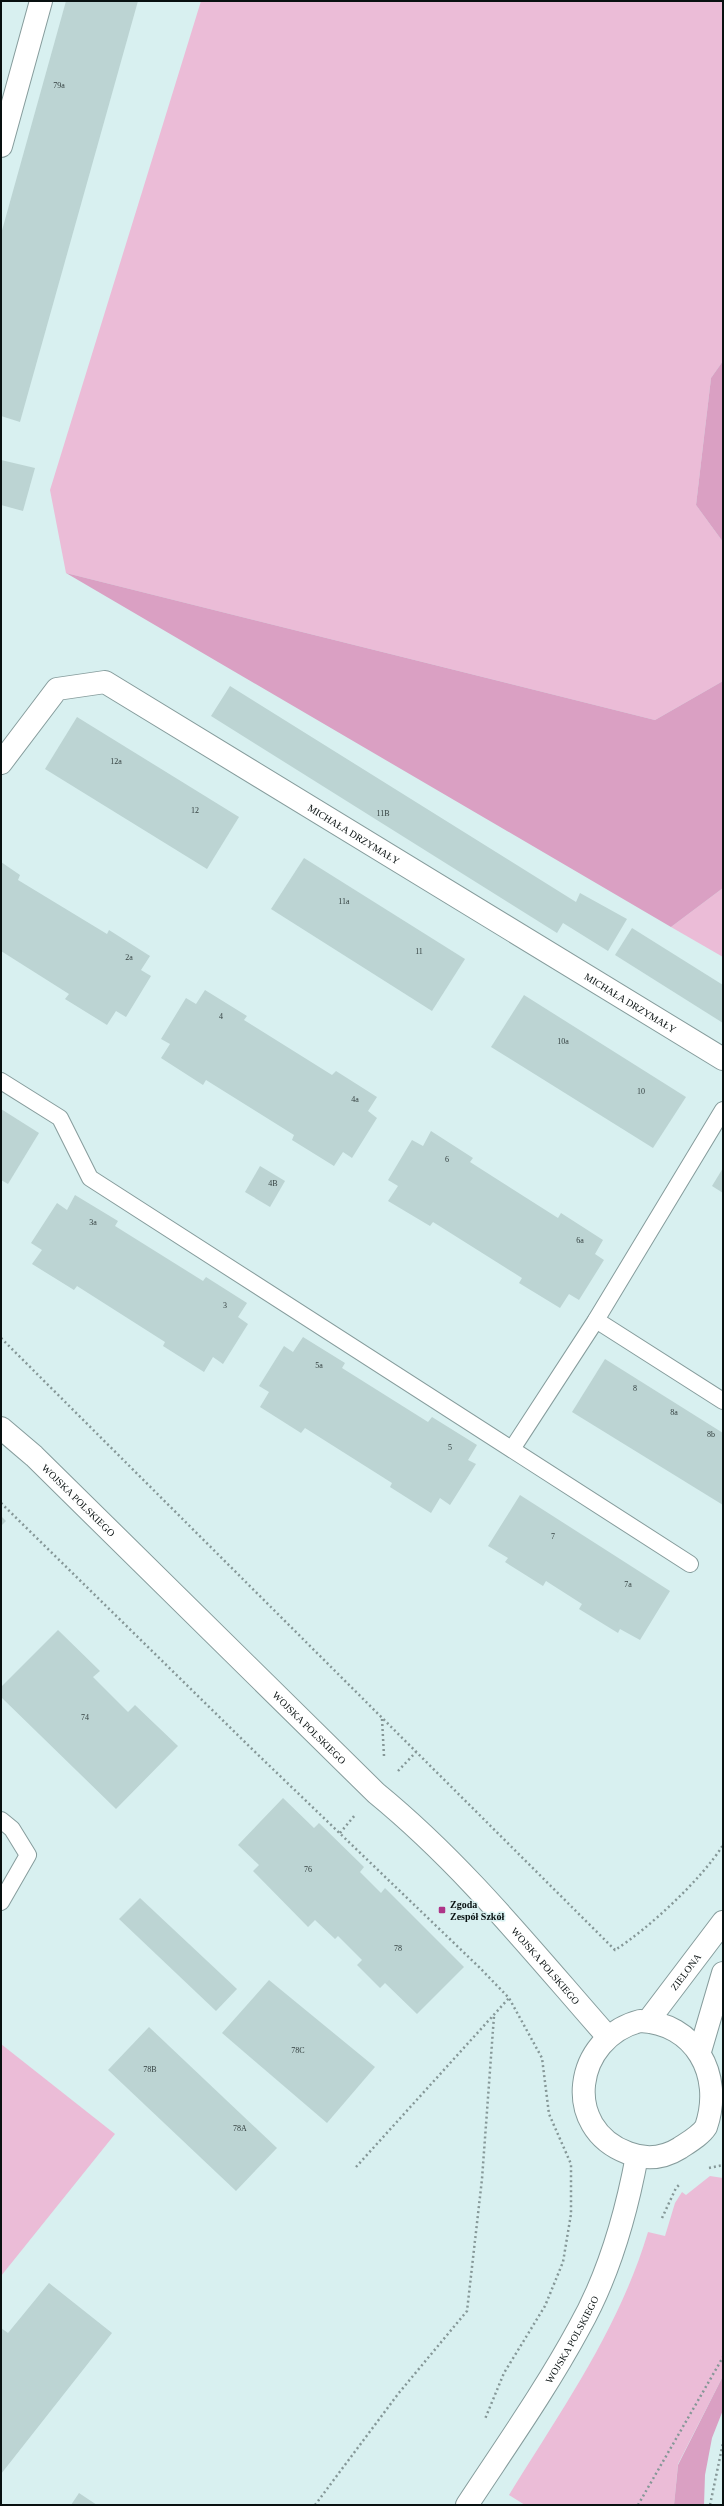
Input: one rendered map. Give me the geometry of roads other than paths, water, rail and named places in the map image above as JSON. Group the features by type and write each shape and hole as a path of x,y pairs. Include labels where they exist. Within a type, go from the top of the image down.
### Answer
{"street":[{"path":"1,146 41,1"},
{"name":"MICHAŁA DRZYMAŁY","path":"1,764 57,689 105,682 723,1059"},
{"name":"WOJSKA POLSKIEGO","path":"1,1428 34,1456 376,1793 429,1840 538,1954 608,2037"},
{"name":"ZIELONA","path":"648,2021 723,1922"},
{"path":"701,2048 723,1973"},
{"path":"648,2021 659,2022 678,2030 701,2048 713,2071 719,2090 719,2109 706,2128 674,2152 656,2157 637,2156 616,2148 604,2139 592,2123 585,2106 583,2087 587,2070 594,2054 608,2037 626,2024 648,2021"},
{"name":"WOJSKA POLSKIEGO","path":"466,2505 580,2328 608,2263 626,2213 637,2156"}],"lane":[{"path":"1,1081 60,1118 90,1178 690,1564"},
{"path":"512,1450 596,1320 723,1110"},
{"path":"596,1320 723,1401"},
{"path":"1,1820 12,1829 28,1855 1,1902"}],"place":[{"name":"Zgoda Zespół Szkół","path":"442,1910"}]}
